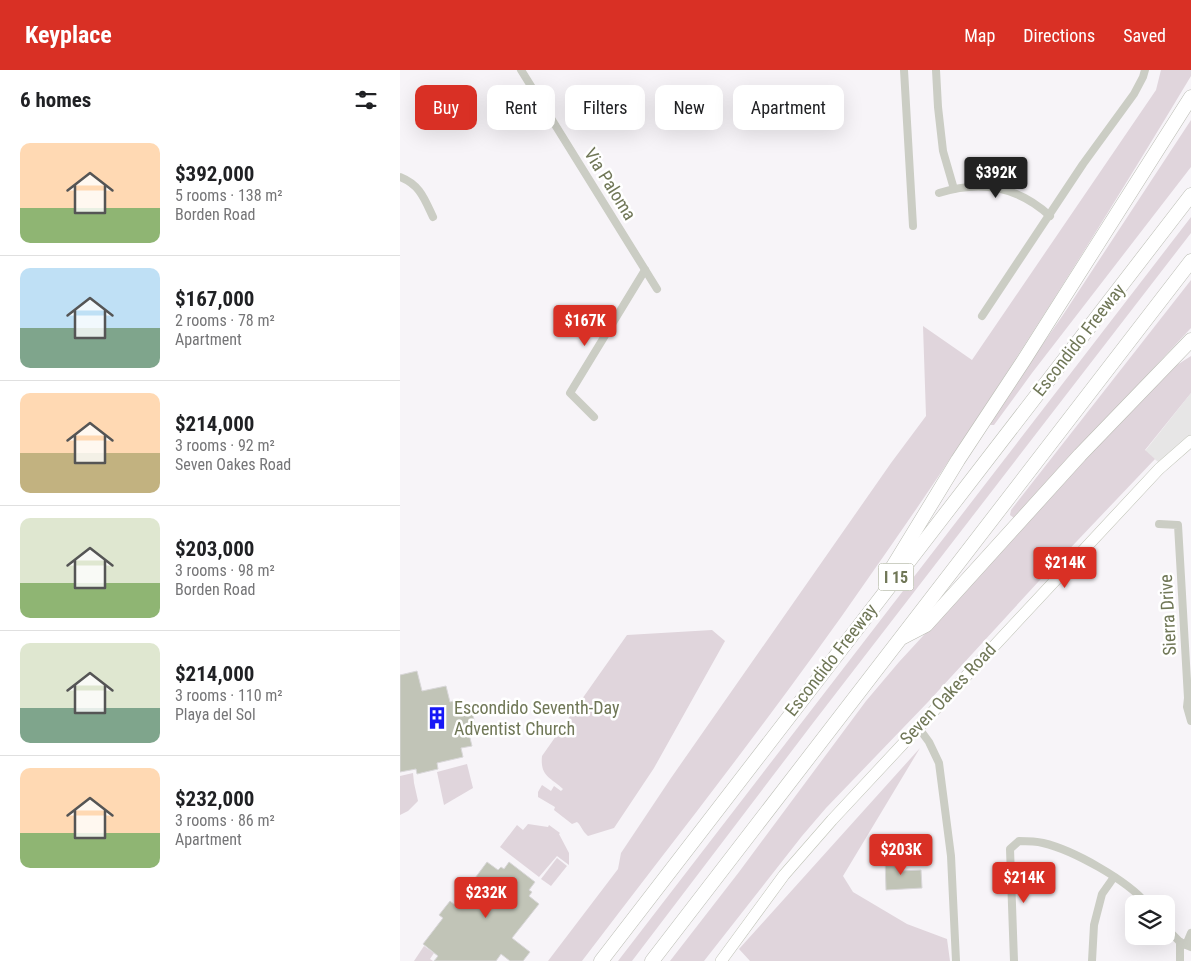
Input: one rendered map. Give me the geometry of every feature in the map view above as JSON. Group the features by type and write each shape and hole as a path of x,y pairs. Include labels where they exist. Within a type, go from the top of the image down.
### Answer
{"highway":[{"path":"856,629 958,460 1024,360 1191,97"},
{"name":"Escondido Freeway","path":"601,961 1191,194"},
{"name":"I 15","path":"652,961 1191,260"},
{"path":"898,640 926,625 1080,455 1191,340"}],"street":[{"name":"Via Paloma","path":"521,70 657,289"},
{"path":"904,70 913,226"},
{"path":"936,70 943,151 954,189"},
{"path":"982,316 1083,164 1134,94 1145,70"},
{"path":"400,176 409,180 420,190 434,217"},
{"path":"939,193 981,185 1014,192 1039,205 1050,216"},
{"path":"594,418 570,393 645,270"},
{"name":"Seven Oakes Road","path":"721,961 784,875 832,820 1160,469 1191,441"},
{"name":"Sierra Drive","path":"1159,524 1178,525 1187,708 1191,721"},
{"path":"918,727 930,742 939,763 951,856 956,961"},
{"path":"1014,961 1010,849 1019,841 1040,842 1064,849 1125,883 1138,895"},
{"path":"1092,961 1094,925 1102,894 1114,877"},
{"path":"1180,961 1191,933"},
{"path":"1175,936 1186,945"}],"shaded area":[{"path":"1161,70 1191,70 1191,76 1034,331 910,519 798,677 582,961 548,961 618,869 621,853 671,778 891,463 926,416 923,326 972,360 1156,90"},
{"path":"1191,120 1191,167 994,425 991,425 989,423 991,418 1063,315"},
{"path":"1191,217 1191,233 632,961 618,961"},
{"path":"1191,280 1191,328 1014,518 1010,515 1011,510"},
{"path":"1191,356 1191,393 1145,450 1155,459 928,702 826,808 704,961 670,961 739,872 866,701 899,662 1166,372"},
{"path":"1191,393 1191,441 1163,466 1145,451"},
{"path":"712,630 725,641 654,768 614,828 588,836 577,822 572,824 554,810 555,807 538,797 538,792 542,785 551,791 554,786 561,791 563,789 544,772 542,756 627,635"},
{"path":"920,748 843,876 853,892 907,924 947,939 950,961 750,961 739,949"},
{"path":"467,764 473,788 444,805 437,772"},
{"path":"413,773 418,801 408,811 400,815 400,776"},
{"path":"528,824 548,827 549,825 560,833 569,853 569,865 557,856 539,877 500,847 517,825 523,830"},
{"path":"557,858 567,866 551,886 541,879"},
{"path":"424,946 434,953 430,959 433,961 414,961"}],"building":[{"name":"Escondido Seventh-Day Adventist Church","path":"417,671 422,691 446,686 450,702 460,699 462,709 471,707 476,728 468,730 472,746 461,748 463,757 437,763 438,769 417,774 416,769 400,772 400,675"},
{"path":"900,857 901,871 921,870 922,888 886,890 885,858"},
{"path":"487,862 498,870 501,867 504,869 509,862 535,882 529,890 532,892 529,896 539,904 512,938 530,952 523,961 510,961 501,954 496,961 434,961 438,956 423,944 443,918 439,915 450,901 455,905"}],"place":[{"name":"Escondido Seventh-Day Adventist Church","path":"437,718"}]}
